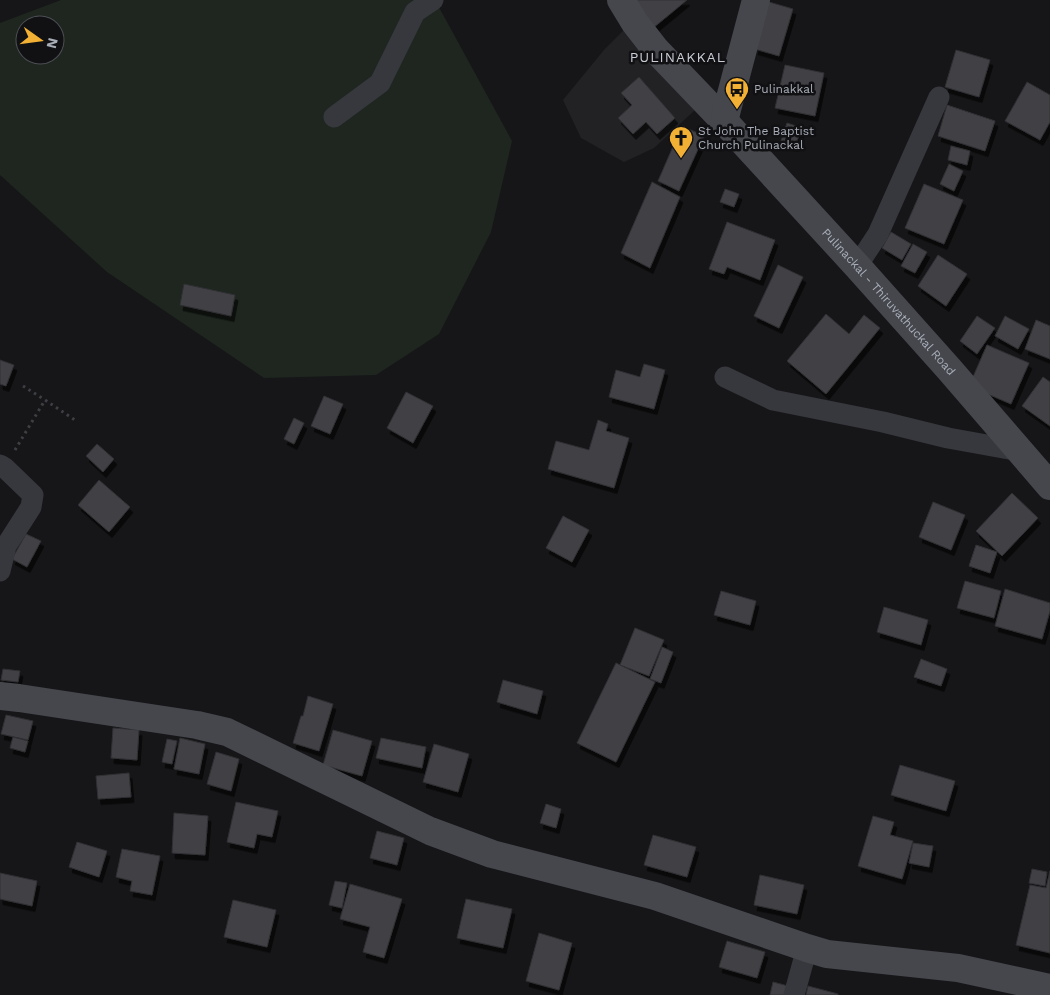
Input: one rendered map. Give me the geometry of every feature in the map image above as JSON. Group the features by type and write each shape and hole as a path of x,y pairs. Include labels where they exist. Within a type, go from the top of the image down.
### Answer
{"street":[{"path":"334,117 380,83 415,12 433,0"},
{"name":"Pulinackal - Thiruvathuckal Road","path":"621,0 656,50 857,266 950,369 1050,486"},
{"path":"724,121 756,0"},
{"path":"857,266 878,234 939,97"},
{"path":"725,377 773,400 883,422 948,438 1020,451"},
{"path":"0,572 6,546 31,507 32,495 2,467"},
{"path":"0,696 197,724 228,732 430,830 492,854 656,896 827,954 958,968 1050,988"},
{"path":"794,995 807,948"}],"path":[{"path":"22,386 75,420"},
{"path":"2,467 45,400"}],"shaded area":[{"path":"61,0 435,0 512,141 491,232 439,334 376,375 264,378 107,272 0,175 0,23 15,17 15,65 65,65 65,15 21,15"},
{"path":"624,30 696,109 654,148 624,162 581,138 563,100 604,50"}],"building":[{"path":"633,0 687,0 653,28"},
{"path":"769,2 793,9 779,56 755,49"},
{"path":"956,50 990,60 979,97 945,87"},
{"path":"785,65 824,73 815,116 775,108"},
{"path":"639,77 675,118 657,134 646,122 633,134 618,118 632,105 621,93"},
{"path":"1027,82 1050,95 1050,122 1040,140 1005,121"},
{"path":"947,105 995,121 985,151 938,136"},
{"path":"787,123 802,128 795,146 781,141"},
{"name":"St John The Baptist Church Pulinackal","path":"682,126 704,136 679,191 658,181"},
{"path":"951,146 970,151 967,165 948,160"},
{"path":"949,164 963,171 954,191 940,184"},
{"path":"652,182 680,197 650,268 621,253"},
{"path":"924,184 963,200 944,244 905,228"},
{"path":"725,189 739,194 734,207 720,202"},
{"path":"727,222 775,240 760,280 727,267 724,274 709,269"},
{"path":"891,232 911,244 902,260 882,248"},
{"path":"913,244 927,252 915,273 901,266"},
{"path":"938,255 967,274 946,306 918,286"},
{"path":"778,265 803,277 779,328 754,316"},
{"path":"184,284 235,295 231,316 180,305"},
{"path":"826,314 849,334 864,315 880,328 826,394 787,361"},
{"path":"977,316 995,328 977,354 960,341"},
{"path":"1005,316 1029,329 1018,349 995,336"},
{"path":"1036,320 1050,326 1050,359 1025,349"},
{"path":"987,345 1029,363 1011,404 969,386"},
{"path":"0,360 14,365 6,386 0,384"},
{"path":"644,364 665,370 654,409 609,397 616,370 640,377"},
{"path":"1043,377 1050,382 1050,426 1022,406"},
{"path":"406,392 433,406 413,443 387,428"},
{"path":"324,396 343,404 330,434 311,426"},
{"path":"294,418 304,423 294,444 284,439"},
{"path":"598,420 608,424 606,431 629,438 614,488 548,469 556,441 589,450"},
{"path":"97,444 114,459 103,472 86,456"},
{"path":"99,480 130,507 109,532 78,505"},
{"path":"1012,493 1038,518 1002,556 976,531"},
{"path":"933,502 965,515 951,550 919,537"},
{"path":"563,516 589,530 572,562 546,548"},
{"path":"26,534 41,541 27,567 12,559"},
{"path":"976,545 997,552 990,573 969,566"},
{"path":"965,581 1001,591 994,618 957,608"},
{"path":"1005,589 1050,603 1050,611 1042,639 995,626"},
{"path":"721,591 756,601 750,625 714,615"},
{"path":"884,607 928,620 921,645 877,632"},
{"path":"635,628 664,640 649,676 620,665"},
{"path":"662,647 673,652 661,683 650,679"},
{"path":"921,659 947,669 941,686 914,677"},
{"path":"616,663 655,682 616,762 577,743"},
{"path":"3,669 20,671 18,682 1,680"},
{"path":"503,680 543,691 537,714 497,702"},
{"path":"308,696 333,704 319,751 293,743"},
{"path":"6,715 33,721 28,740 1,734"},
{"path":"113,728 139,730 137,760 111,758"},
{"path":"333,730 372,741 362,776 323,765"},
{"path":"13,737 28,741 25,752 10,748"},
{"path":"180,738 205,744 199,774 174,769"},
{"path":"381,738 426,747 422,768 376,758"},
{"path":"167,739 177,741 172,764 162,762"},
{"path":"434,744 469,754 458,792 423,782"},
{"path":"216,752 239,759 231,791 207,784"},
{"path":"900,765 955,781 946,811 891,795"},
{"path":"129,773 131,797 98,799 96,776"},
{"path":"236,802 278,811 272,837 257,834 254,848 227,842"},
{"path":"546,804 561,809 556,828 540,823"},
{"path":"174,813 208,816 205,855 172,853"},
{"path":"873,816 894,822 890,835 913,841 902,879 858,866"},
{"path":"377,831 404,838 397,865 370,858"},
{"path":"653,835 696,847 687,877 644,865"},
{"path":"77,842 107,851 99,877 69,867"},
{"path":"913,843 933,846 929,867 909,863"},
{"path":"122,849 160,856 152,895 130,891 132,881 116,877"},
{"path":"1032,869 1047,872 1045,886 1029,883"},
{"path":"1050,871 1050,953 1016,945 1030,885 1046,888"},
{"path":"0,873 37,881 32,906 0,899"},
{"path":"760,875 804,885 797,914 754,905"},
{"path":"335,881 347,883 342,908 329,905"},
{"path":"350,884 402,899 384,958 363,952 370,927 340,919"},
{"path":"466,899 512,909 503,948 457,938"},
{"path":"233,900 276,910 267,947 224,937"},
{"path":"539,933 572,943 559,990 526,981"},
{"path":"727,941 765,952 757,978 719,967"},
{"path":"773,982 788,986 786,995 770,995"},
{"path":"808,986 838,994 838,995 806,995"}],"place":[{"name":"Pulinakkal","path":"737,110"},
{"name":"St John The Baptist Church Pulinackal","path":"681,159"}],"district":[{"name":"PULINAKKAL","path":"678,57"}]}
